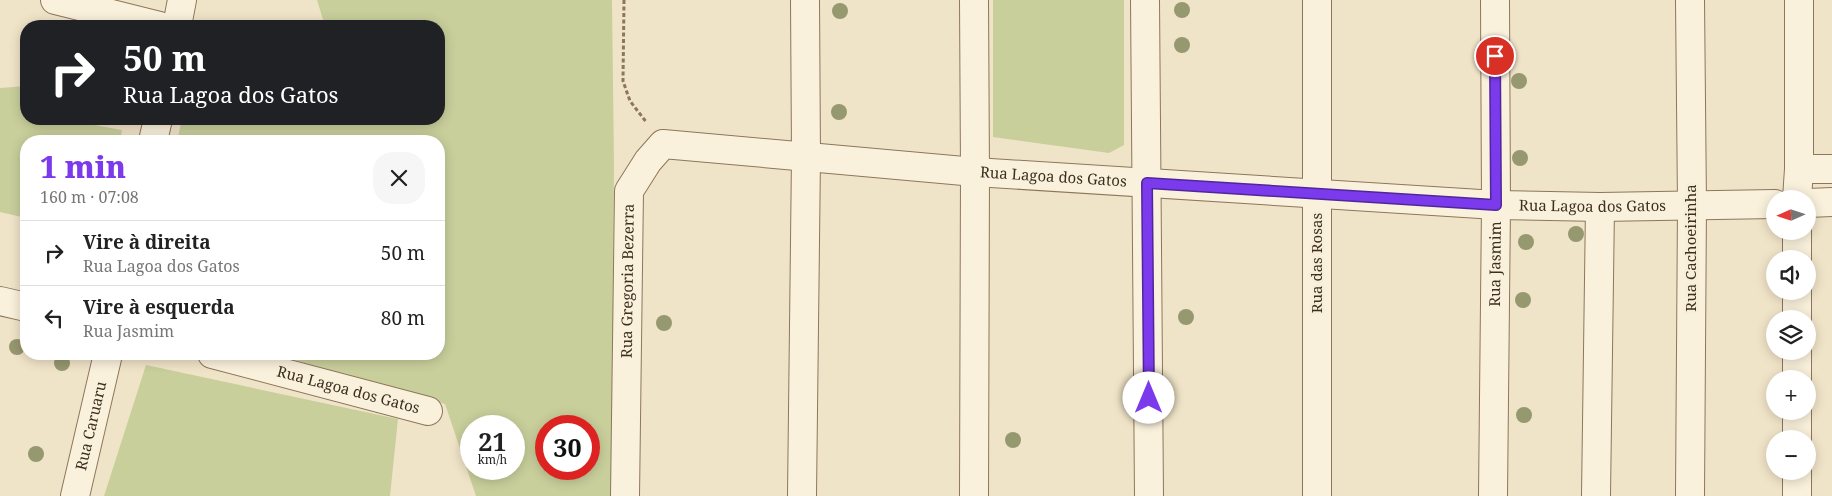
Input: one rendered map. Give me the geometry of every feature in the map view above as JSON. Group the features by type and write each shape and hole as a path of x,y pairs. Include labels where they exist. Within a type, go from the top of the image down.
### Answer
{"street":[{"path":"55,0 136,20"},
{"path":"178,20 182,0"},
{"path":"802,496 806,156 805,0"},
{"path":"974,0 976,172 974,496"},
{"path":"1145,0 1150,496"},
{"name":"Rua das Rosas","path":"1317,0 1317,496"},
{"name":"Rua Jasmim","path":"1493,496 1496,205 1495,0"},
{"name":"Rua Cachoeirinha","path":"1690,0 1692,205 1690,496"},
{"path":"1798,190 1799,0"},
{"name":"Rua Lagoa dos Gatos","path":"663,144 976,172 1496,205 1766,204"},
{"name":"Rua Gregoria Bezerra","path":"625,496 629,191 648,161 663,144"},
{"path":"1799,169 1832,169"},
{"path":"1816,203 1832,202"},
{"path":"1596,496 1600,206"},
{"path":"0,301 20,306"},
{"name":"Rua Caruaru","path":"75,496 107,360"},
{"name":"Rua Lagoa dos Gatos","path":"235,360 428,411"},
{"path":"1796,480 1796,496"}],"path":[{"path":"624,0 624,81 630,101 663,144"}],"green space":[{"path":"317,0 612,0 614,165 612,496 476,496 471,480 525,480 525,415 460,415 460,449 445,404 295,360 445,360 445,135 178,135 181,125 445,125 445,20 323,20"},
{"path":"993,0 1124,0 1124,145 1109,153 993,137"},
{"path":"20,86 20,125 94,125 122,130 121,135 20,135 20,217 0,212 0,88"},
{"path":"146,365 398,419 390,496 104,496"}],"route":[{"path":"1149,398 1147,183 1496,205 1495,56"}]}
